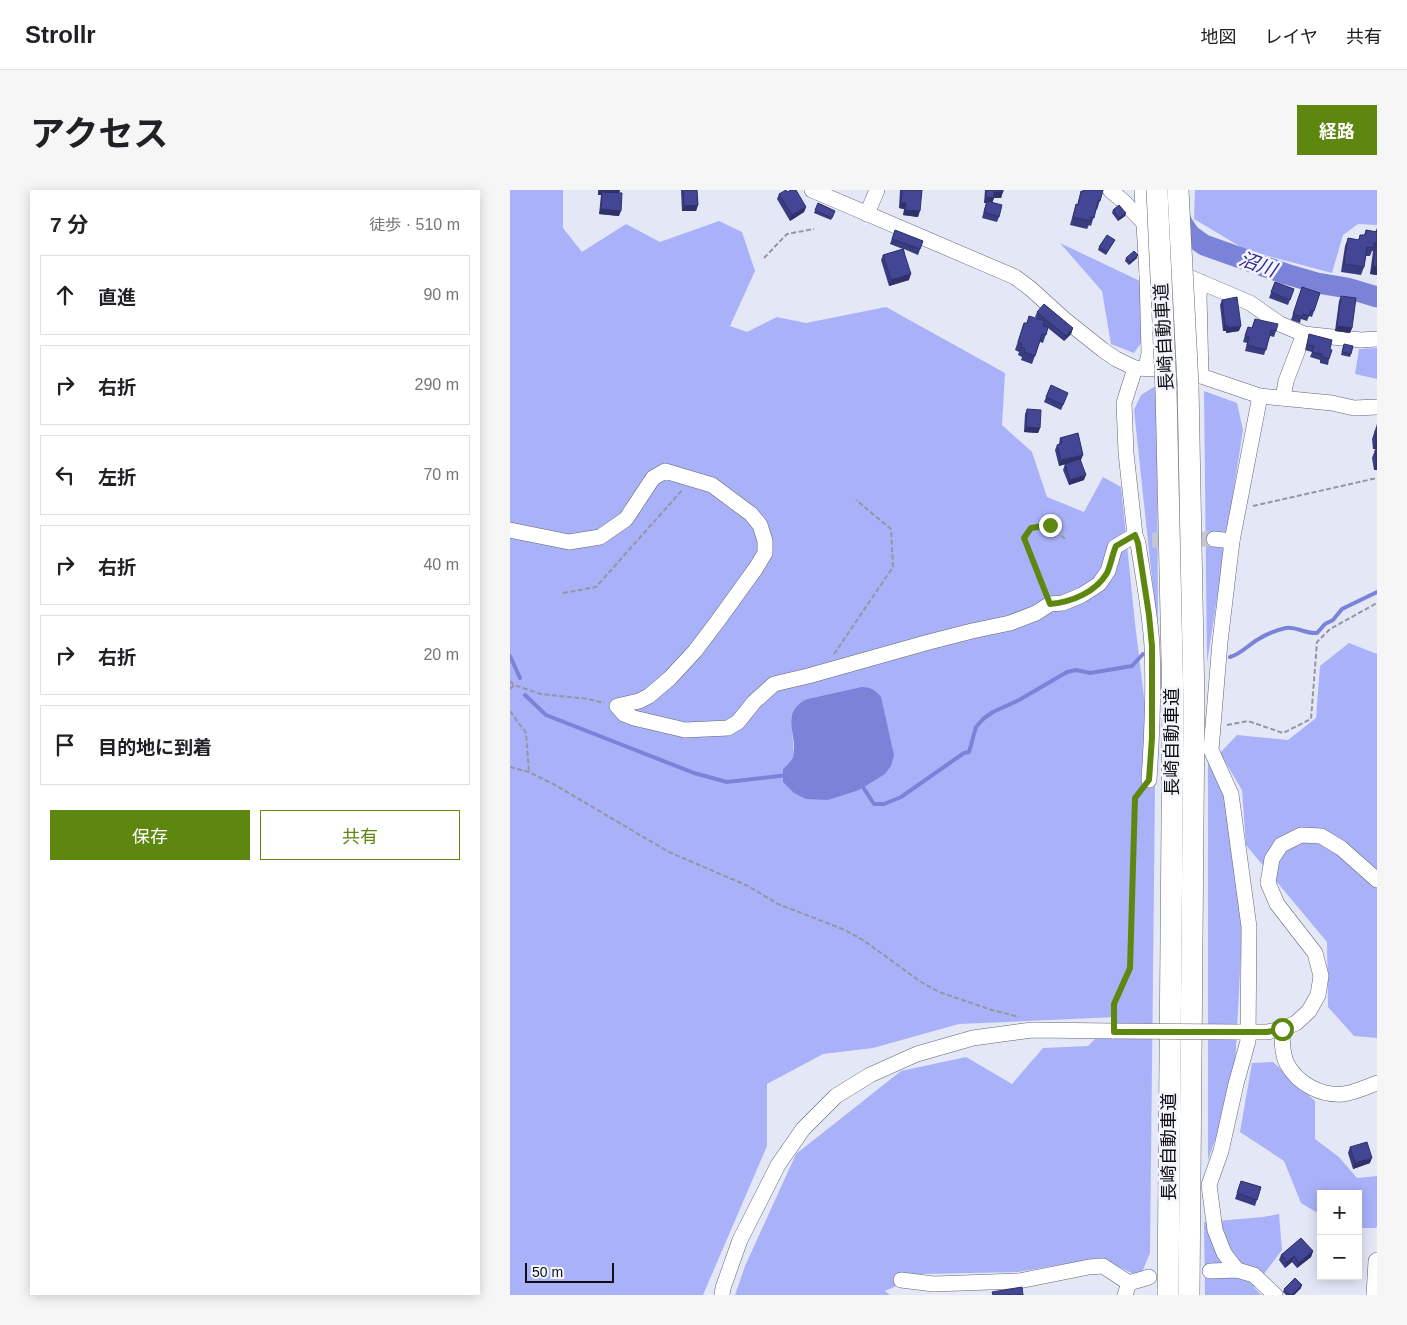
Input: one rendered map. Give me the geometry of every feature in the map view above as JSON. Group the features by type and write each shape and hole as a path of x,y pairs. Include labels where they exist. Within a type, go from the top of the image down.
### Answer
{"highway":[{"name":"長崎自動車道","path":"1157,190 1166,389 1173,705 1168,1295"},
{"name":"長崎自動車道","path":"1178,190 1194,381 1194,705 1189,1295"}],"street":[{"path":"812,190 1015,277 1064,319 1116,359 1141,368 1260,396 1332,403 1354,408 1377,407"},
{"path":"867,214 877,190"},
{"path":"1111,190 1144,223"},
{"path":"1142,190 1149,353 1124,403 1126,453 1142,539 1152,646 1152,738 1149,780"},
{"path":"1147,274 1189,277 1250,303 1280,324 1304,334 1361,340 1377,339"},
{"path":"1194,381 1201,282"},
{"path":"1283,398 1286,381 1304,334"},
{"path":"1237,1270 1224,1253 1215,1230 1209,1185 1221,1151 1248,1041 1243,1032 1249,927 1231,794 1211,750 1220,642 1232,541 1260,396"},
{"path":"510,530 569,542 600,537 626,520 653,478 665,471 712,485 751,514 760,525 765,540 765,553 756,568 695,651 670,678 649,696 639,701 617,706 624,714 634,718 685,730 728,728 738,722 754,702 774,684 822,673 972,631 1010,624 1036,613 1050,604 1063,603 1082,595 1099,584 1108,571 1116,546 1142,539"},
{"path":"1214,539 1232,541"},
{"path":"722,1295 740,1240 778,1165 803,1129 836,1096 870,1075 917,1054 973,1038 1032,1030 1267,1032 1282,1029 1296,1023 1309,1010 1318,995 1321,976 1315,953 1277,904 1268,883 1272,859 1281,845 1300,835 1321,836 1341,848 1377,880"},
{"path":"1282,1029 1282,1047 1287,1064 1300,1080 1313,1089 1327,1094 1344,1094 1377,1083"},
{"path":"1374,1295 1377,1260"},
{"path":"901,1280 934,1284 1018,1281 1089,1266 1103,1266 1127,1289 1149,1277"},
{"path":"1210,1271 1237,1270 1254,1275 1274,1295"}],"path":[{"path":"764,258 787,234 814,229"},
{"path":"563,593 596,587 692,478"},
{"path":"1238,510 1377,478"},
{"path":"822,673 893,567 890,529 856,500"},
{"path":"1050,604 1024,538 1031,528 1050,525 1065,539"},
{"path":"1213,727 1248,721 1283,733 1311,719 1317,642 1330,629 1377,604"},
{"path":"510,681 514,685 541,694 588,698 617,706"},
{"path":"510,689 514,685"},
{"path":"510,711 526,733 529,772"},
{"path":"510,767 529,772 555,785 669,852 748,886 778,904 845,930 863,940 921,982 939,992 1027,1020 1032,1030"},
{"path":"1114,1032 1114,1004 1130,968 1135,798 1149,780"}],"shaded area":[{"path":"510,190 563,190 563,228 582,252 626,224 660,242 719,221 742,232 755,271 730,326 747,332 777,317 806,323 886,307 1005,373 1002,425 1032,452 1047,497 1084,512 1103,477 1121,487 1155,787 1150,1253 1140,1277 1100,1258 1018,1272 923,1274 885,1291 890,1295 735,1295 745,1266 796,1154 901,1071 966,1057 1012,1084 1043,1048 1088,1046 1117,1017 959,1024 873,1048 823,1054 767,1084 767,1146 703,1295 510,1295","holes":["861,687 862,787 859,790 783,774 783,770 791,762 794,754 791,717 807,699"]},
{"path":"1195,190 1377,190 1377,225 1358,224 1343,235 1332,273 1246,250 1194,219"},
{"path":"1060,243 1140,281 1143,340 1134,353 1111,344 1102,291"},
{"path":"1377,348 1377,379 1355,374 1359,349"},
{"path":"1157,385 1158,635 1134,410 1141,395"},
{"path":"1204,391 1237,403 1243,430 1207,663"},
{"path":"1349,643 1377,654 1377,1038 1354,1036 1328,1007 1327,942 1246,845 1242,790 1220,753 1237,735 1288,740 1316,718 1320,666"},
{"path":"861,687 872,689 881,697 894,755 891,766 885,774 859,790 828,800 806,799 794,793 783,782 783,769 793,757 794,741 791,718 793,711 807,699"},
{"path":"1208,761 1228,804 1242,934 1234,1086 1208,1160"},
{"path":"1273,1062 1315,1101 1315,1139 1339,1157 1357,1178 1377,1176 1377,1227 1362,1228 1362,1190 1317,1190 1317,1213 1301,1203 1284,1161 1240,1132 1252,1063"},
{"path":"1279,1214 1282,1250 1254,1287 1261,1295 1205,1295 1204,1222"}],"building":[{"path":"683,190 697,190 698,205 684,206"},
{"path":"786,190 787,192 796,190 806,207 792,215 779,194"},
{"path":"902,190 922,190 920,211 905,210 906,203 901,203"},
{"path":"986,190 1003,190 1003,192 994,192 994,198 986,197"},
{"path":"1084,190 1103,190 1094,218 1091,217 1090,221 1073,217 1081,191 1083,192"},
{"path":"602,192 622,193 621,211 601,209"},
{"path":"987,201 1002,205 999,217 984,212"},
{"path":"818,203 835,211 832,218 815,210"},
{"path":"1119,205 1126,213 1119,218 1113,210"},
{"path":"895,230 923,241 920,249 892,239"},
{"path":"1366,230 1377,232 1377,267 1373,266 1376,243 1374,243 1373,248 1367,247 1364,267 1344,264 1348,238 1359,240 1360,235 1365,235"},
{"path":"1107,235 1115,240 1107,252 1099,247"},
{"path":"903,249 911,274 891,280 883,255"},
{"path":"1134,251 1138,255 1130,262 1126,258"},
{"path":"1275,282 1294,289 1290,300 1271,292"},
{"path":"1302,287 1320,293 1314,311 1311,310 1309,316 1303,314 1302,317 1293,314"},
{"path":"1341,296 1356,298 1352,328 1337,326"},
{"path":"1237,297 1241,326 1228,328 1228,326 1225,326 1222,300"},
{"path":"1044,304 1073,328 1066,336 1037,312"},
{"path":"1029,316 1045,321 1043,326 1048,327 1046,335 1042,334 1035,356 1024,352 1025,349 1021,347 1022,344 1018,342 1024,323 1027,323"},
{"path":"1255,319 1278,324 1276,331 1271,330 1266,350 1247,345 1249,337 1245,336 1248,327 1252,328"},
{"path":"1309,334 1332,340 1330,349 1332,350 1329,359 1322,357 1322,354 1312,352 1314,346 1307,345"},
{"path":"1344,344 1353,346 1351,354 1342,352"},
{"path":"1051,385 1068,393 1063,405 1046,397"},
{"path":"1027,409 1041,410 1040,428 1026,427"},
{"path":"1377,430 1377,441 1376,441 1375,431"},
{"path":"1078,433 1083,455 1061,460 1057,445 1062,443 1060,438"},
{"path":"1080,459 1086,475 1070,480 1065,464"},
{"path":"1367,1142 1372,1158 1355,1163 1350,1147"},
{"path":"1241,1181 1261,1187 1257,1200 1237,1193"},
{"path":"1301,1238 1313,1251 1299,1263 1294,1256 1287,1262 1281,1255"},
{"path":"1295,1278 1302,1285 1290,1295 1284,1289"},
{"path":"1022,1287 1023,1295 993,1295 992,1292"}],"waterway":[{"name":"沼川","path":"1177,211 1190,235 1204,245 1286,274 1377,297"},
{"path":"1230,657 1264,636 1282,629 1293,628 1317,633 1325,624 1333,620 1342,609 1377,592"},
{"path":"861,784 874,804 884,804 901,797 964,753 969,752 976,727 993,712 1019,700 1067,672 1076,670 1090,673 1132,666 1143,654"},
{"path":"510,656 520,678"},
{"path":"525,695 546,715 694,773 727,782 788,775"}],"tunnel":[{"path":"1152,540 1214,539"}],"route":[{"path":"1050,525 1031,528 1024,538 1050,604 1063,603 1082,595 1099,584 1108,571 1116,546 1135,535 1138,543 1149,615 1152,646 1152,738 1149,780 1135,798 1130,968 1114,1004 1114,1032 1267,1032 1282,1029"}]}
